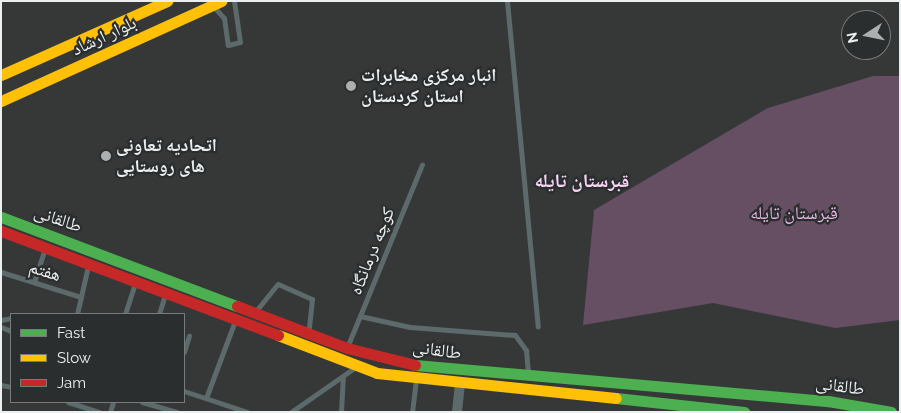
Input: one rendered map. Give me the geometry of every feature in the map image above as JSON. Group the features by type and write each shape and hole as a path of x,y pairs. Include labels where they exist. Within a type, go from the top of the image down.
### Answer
{"main road":[{"name":"بلوار ارشاد","path":"1,75 168,1"},
{"name":"بلوار ارشاد","path":"2,98 216,2"},
{"name":"طالقانی","path":"1,217 347,348 406,364 529,378 828,401 891,412"},
{"name":"طالقانی","path":"1,231 356,366 416,379 598,404 744,412"},
{"path":"84,247 84,261"},
{"path":"598,404 599,384"}],"street":[{"path":"457,412 460,384"}],"lane":[{"path":"216,2 224,18 228,45 240,42 234,1"},
{"path":"507,1 538,327"},
{"name":"کوچه درمانگاه","path":"347,348 422,165"},
{"path":"34,282 45,247"},
{"path":"77,313 81,297 84,261"},
{"name":"هفتم","path":"1,272 81,297"},
{"path":"125,313 136,282"},
{"path":"255,312 278,284 312,299 308,333"},
{"path":"158,313 165,294"},
{"path":"360,316 410,327 515,335 526,350 529,378"},
{"path":"206,398 235,320"},
{"path":"185,349 190,336"},
{"path":"291,412 356,366"},
{"path":"340,412 343,377"},
{"path":"412,412 416,379"},
{"path":"185,391 248,412"},
{"path":"71,403 100,412"},
{"path":"146,403 178,412"}],"green space":[{"name":"قبرستان تایله","path":"873,76 900,76 900,320 835,328 713,303 583,325 594,210 768,108"}],"traffic: fast":[{"path":"1,217 237,306"},
{"path":"415,365 828,401 891,412"},
{"path":"616,398 744,412"}],"traffic: slow":[{"path":"1,75 167,1"},
{"path":"1,101 221,1"},
{"path":"278,335 377,373 616,398"}],"traffic: jam":[{"path":"1,231 278,335"},
{"path":"237,306 347,348 415,365"}],"place":[{"name":"انبار مرکزی مخابرات استان کردستان","path":"351,86"},
{"name":"اتحادیه تعاونی های روستایی","path":"106,156"}],"district":[{"name":"قبرستان تایله","path":"582,181"}]}
